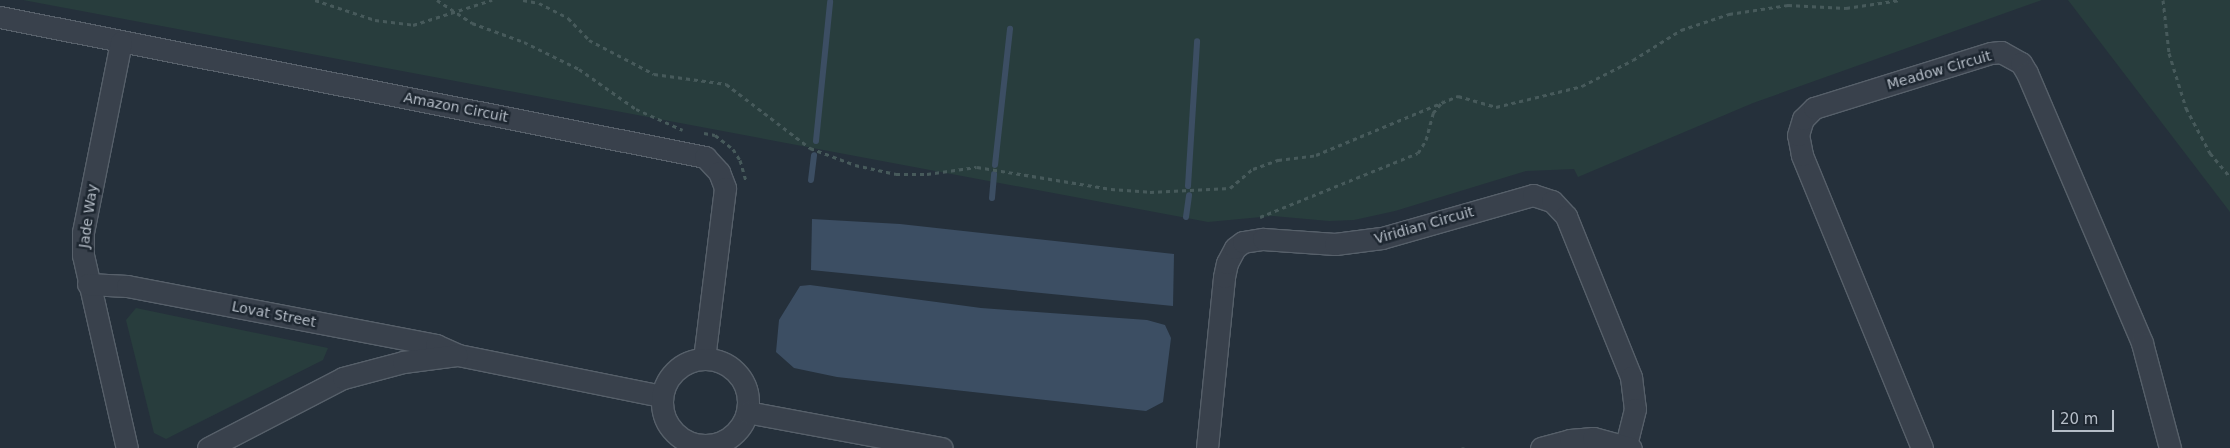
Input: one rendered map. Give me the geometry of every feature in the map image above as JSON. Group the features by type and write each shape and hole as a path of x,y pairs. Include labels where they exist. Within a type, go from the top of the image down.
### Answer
{"street":[{"name":"Amazon Circuit","path":"0,17 705,157 719,172 725,188 704,359"},
{"name":"Jade Way","path":"121,42 83,232 83,256 88,284 128,448"},
{"name":"Meadow Circuit","path":"1922,448 1802,155 1798,135 1803,118 1814,108 1991,53 2000,52 2021,63 2028,73 2142,344 2170,448"},
{"name":"Viridian Circuit","path":"1207,448 1224,277 1227,263 1235,248 1243,242 1263,239 1335,244 1382,238 1533,195 1552,200 1566,216 1631,377 1635,409 1628,447"},
{"name":"Lovat Street","path":"88,284 127,286 436,345 458,355 662,396"},
{"name":"Lovat Street","path":"208,448 343,378 403,362 458,355"},
{"path":"704,359 719,361 735,371 744,383 747,412 737,431 725,440 704,447 691,443 673,430 662,411 662,396 667,381 676,370 689,362 704,359"},
{"path":"747,412 942,448"},
{"path":"1541,448 1582,438 1628,447"}],"path":[{"path":"315,0 375,20 413,25 457,13 492,0"},
{"path":"437,0 472,22 524,42 579,69 636,109 687,131"},
{"path":"523,0 539,3 568,18 590,40 654,74 726,84 810,148 855,165 896,174 919,174 977,167 1111,189 1150,192 1230,188 1253,169 1278,160 1316,155 1458,96 1496,107 1582,86 1632,60 1681,30 1729,14 1788,5 1846,8 1900,0"},
{"path":"2163,0 2169,53 2186,108 2210,153 2230,177"},
{"path":"697,132 715,135 733,149 746,176 746,185"}],"green space":[{"path":"23,0 2042,0 1753,103 1578,177 1574,169 1526,171 1395,211 1354,220 1329,221 1273,216 1208,222"},
{"path":"2068,0 2230,0 2230,212"},
{"path":"136,308 328,348 323,360 166,439 154,433 126,320"}],"water":[{"path":"812,219 900,224 1174,254 1173,306 811,270"},
{"path":"810,285 981,308 1147,320 1165,325 1171,338 1163,402 1146,411 837,377 794,368 776,352 779,320 800,286"}],"waterway":[{"path":"816,141 830,2"},
{"path":"995,165 1010,29"},
{"path":"1188,186 1197,41"},
{"path":"811,180 814,155"},
{"path":"992,198 994,174"},
{"path":"1186,217 1189,195"}]}
